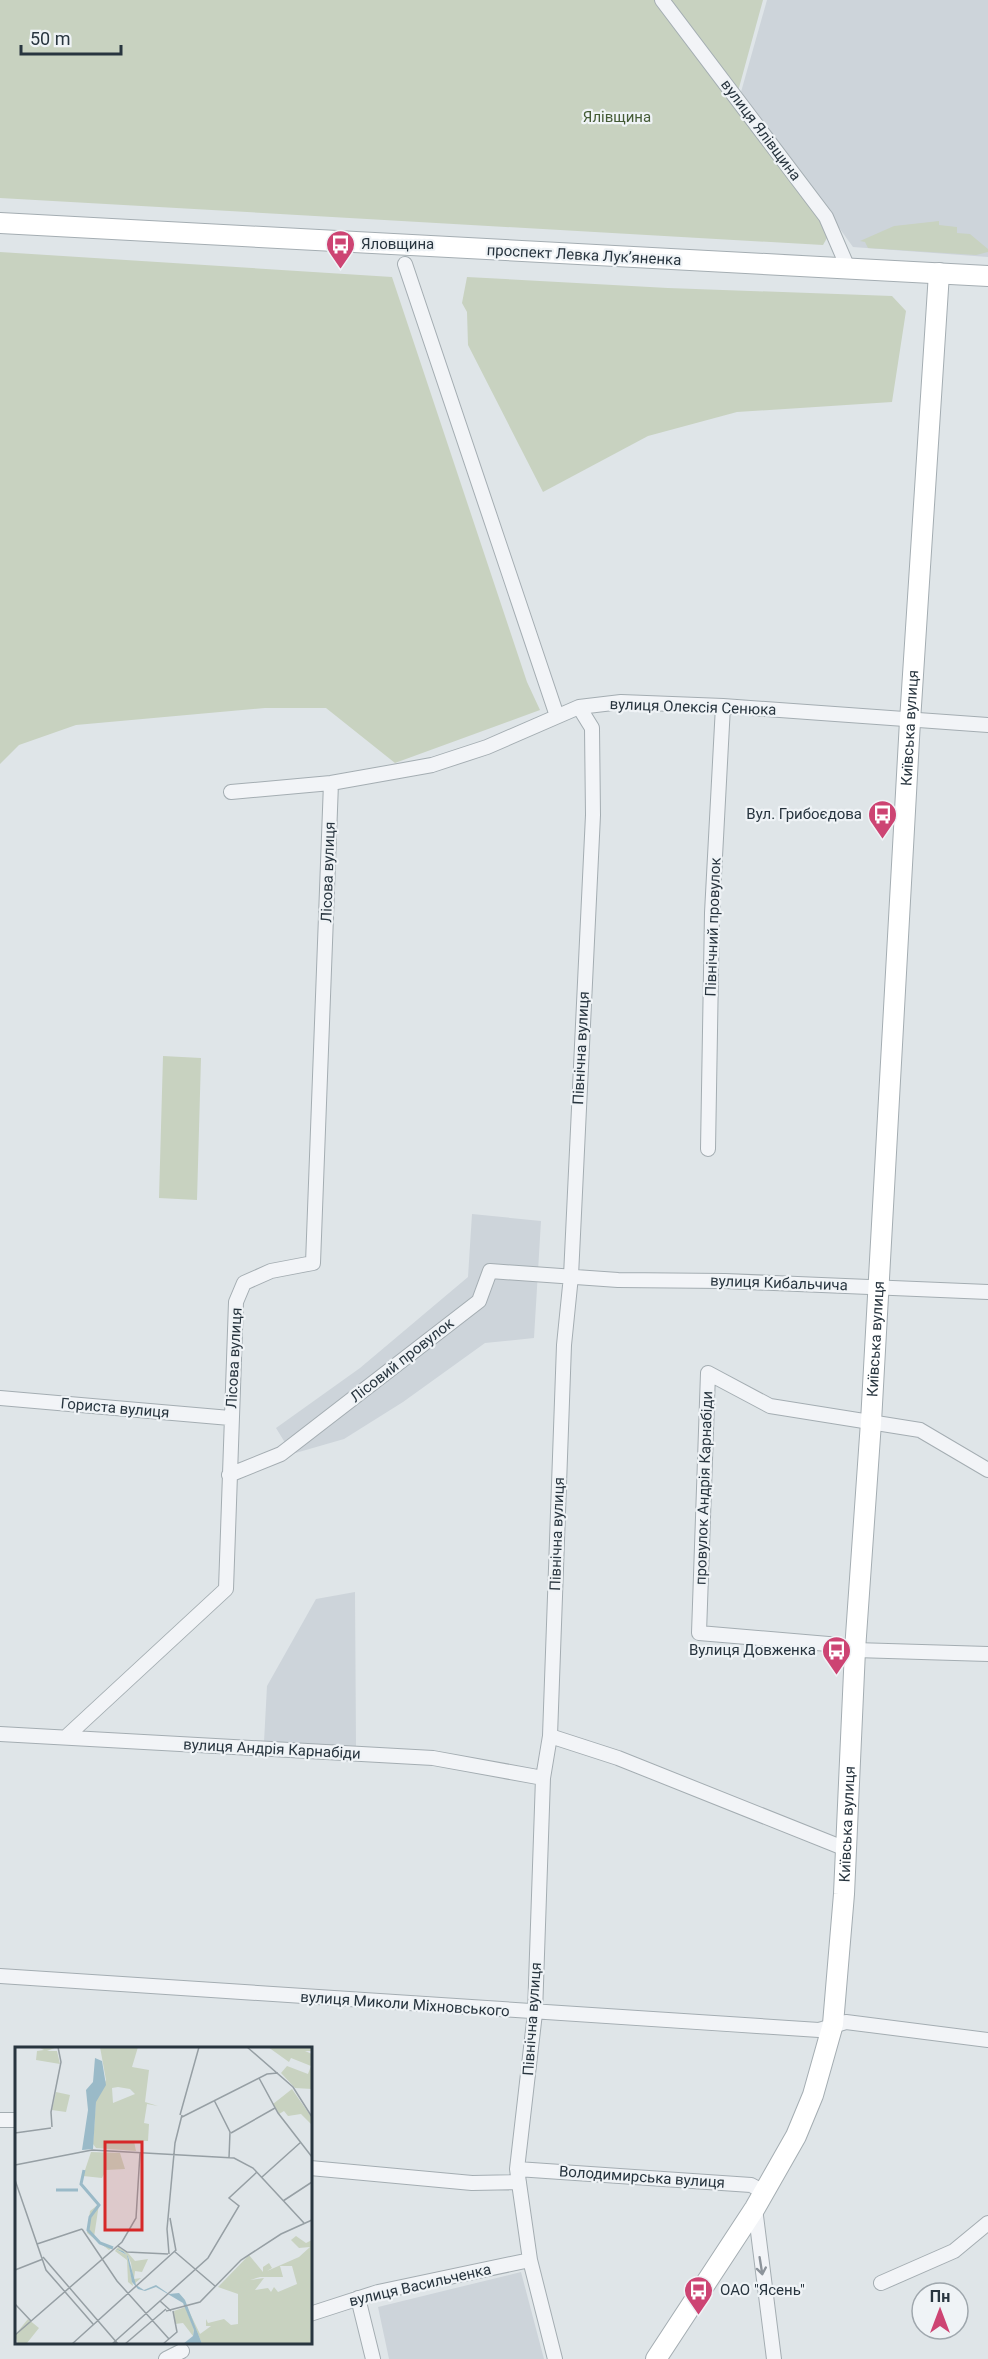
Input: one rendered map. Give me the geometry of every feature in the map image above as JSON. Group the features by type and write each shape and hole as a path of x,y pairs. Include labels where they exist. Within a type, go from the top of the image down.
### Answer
{"main road":[{"name":"проспект Левка Лукʼяненка","path":"0,223 988,276"},
{"name":"Київська вулиця","path":"656,2359 759,2200 796,2136 809,2106 833,2024 846,1849 848,1648 872,1422 910,721 939,273"}],"street":[{"name":"вулиця Ялівщина","path":"662,0 826,217 848,267"},
{"path":"405,264 557,716"},
{"name":"вулиця Олексія Сенюка","path":"231,792 331,783 432,765 487,747 579,707 621,702 723,706 988,725"},
{"name":"Північний провулок","path":"708,1149 712,913 723,706"},
{"name":"Північна вулиця","path":"555,2359 530,2260 518,2175 536,2013 543,1778 550,1736 564,1345 571,1276 593,815 592,728 579,707"},
{"name":"Лісова вулиця","path":"66,1737 226,1589 233,1321 236,1302 244,1283 271,1271 313,1263 331,783"},
{"name":"Лісовий провулок","path":"229,1475 281,1454 479,1301 490,1271 571,1276"},
{"name":"вулиця Кибальчича","path":"571,1276 618,1280 988,1292"},
{"name":"провулок Андрія Карнабіди","path":"848,1648 699,1633 708,1373 770,1406 819,1416 872,1422"},
{"name":"Гориста вулиця","path":"0,1398 230,1418"},
{"path":"872,1422 920,1430 988,1470"},
{"path":"848,1648 988,1654"},
{"name":"вулиця Андрія Карнабіди","path":"0,1734 433,1758 543,1778"},
{"path":"550,1736 618,1758 846,1849"},
{"name":"вулиця Миколи Міхновського","path":"0,1976 819,2030 846,2022 988,2040"},
{"name":"Володимирська вулиця","path":"312,2168 472,2183 518,2175 751,2185 759,2200"},
{"path":"759,2200 774,2359"},
{"path":"881,2283 954,2251 988,2223"},
{"name":"вулиця Васильченка","path":"312,2313 358,2298 530,2260"},
{"path":"358,2298 373,2359"},
{"path":"166,2359 182,2351"}],"shaded area":[{"path":"767,0 988,0 988,257 853,247 741,92"},
{"path":"472,1214 541,1221 534,1338 485,1343 403,1402 344,1439 292,1454 276,1428 360,1368 468,1277"},
{"path":"355,1592 356,1746 264,1742 267,1686 316,1599"},
{"path":"521,2272 544,2359 389,2359 378,2307"}],"green space":[{"name":"Ялівщина","path":"0,0 763,0 734,106 831,231 823,245 0,198"},
{"path":"939,221 939,225 957,227 957,233 970,234 988,249 988,252 976,255 868,248 865,242 860,241 894,226"},
{"path":"0,252 392,277 527,682 540,710 395,763 326,708 265,708 76,725 19,745 0,764"},
{"path":"467,277 668,288 892,296 906,311 892,402 737,412 648,436 543,492 468,345 467,312 462,303"},
{"path":"163,1056 201,1058 197,1200 159,1198"}],"place":[{"name":"Яловщина","path":"340,270"},
{"name":"Вул. Грибоєдова","path":"883,840"},
{"name":"Вулиця Довженка","path":"837,1676"},
{"name":"ОАО \"Ясень\"","path":"699,2316"}]}
